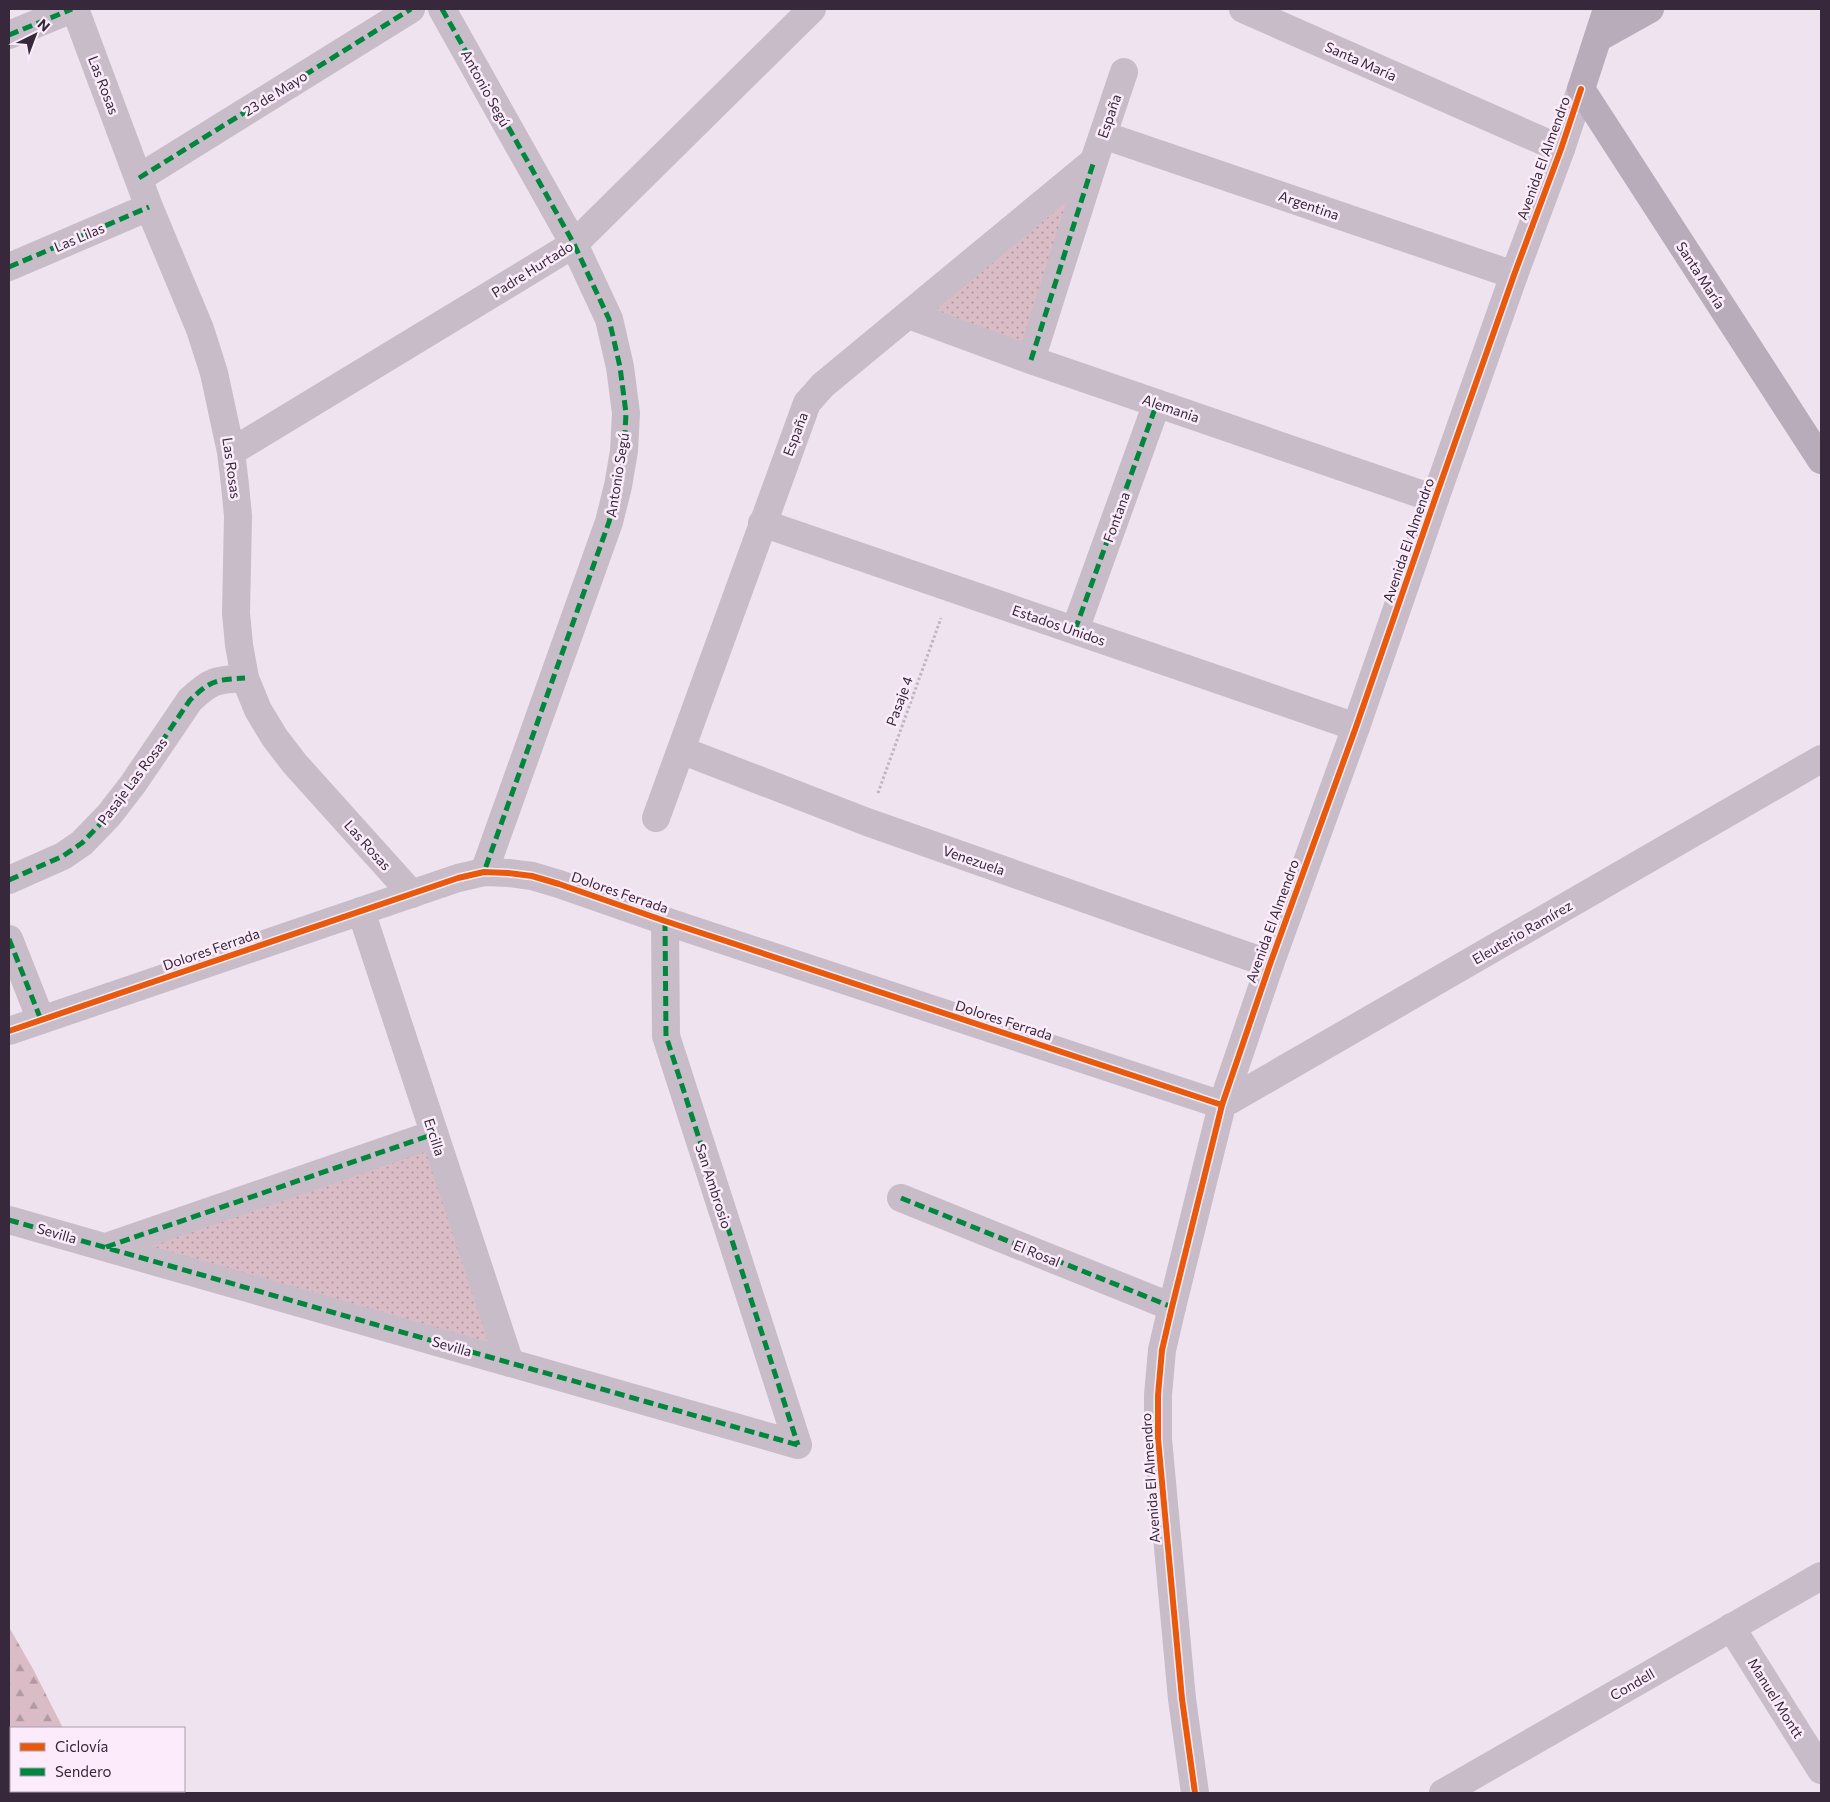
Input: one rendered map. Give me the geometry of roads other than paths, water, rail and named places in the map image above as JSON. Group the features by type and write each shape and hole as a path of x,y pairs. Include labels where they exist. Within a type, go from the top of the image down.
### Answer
{"main road":[{"name":"Avenida El Almendro","path":"1581,89 1606,9"},
{"path":"1598,38 1650,9"},
{"name":"Santa María","path":"1581,89 1821,460"}],"street":[{"path":"9,35 74,9"},
{"name":"Las Rosas","path":"74,9 149,207 200,329 214,373 231,452 238,516 236,613 239,645 246,678 258,710 294,764 412,894"},
{"name":"23 de Mayo","path":"139,178 411,9"},
{"name":"Antonio Segú","path":"442,9 574,244 609,319 620,367 626,413 622,460 610,522 484,872"},
{"name":"Padre Hurtado","path":"231,452 574,244 812,9"},
{"name":"Santa María","path":"1244,9 1562,148"},
{"name":"España","path":"1032,360 1124,72"},
{"name":"Avenida El Almendro","path":"1195,1793 1182,1699 1158,1440 1158,1395 1162,1350 1222,1105 1270,964 1356,727 1514,275 1562,148 1581,89"},
{"name":"Argentina","path":"1103,135 1514,275"},
{"name":"España","path":"656,818 807,403 823,385 1094,161"},
{"name":"Las Lilas","path":"9,267 149,207"},
{"name":"Alemania","path":"909,315 1032,360 1435,499"},
{"name":"Fontana","path":"1075,630 1157,403"},
{"name":"Estados Unidos","path":"762,523 1356,727"},
{"name":"Pasaje Las Rosas","path":"9,880 64,856 82,843 133,784 190,700 201,689 216,680 246,678"},
{"name":"Venezuela","path":"681,750 867,822 1270,964"},
{"name":"Eleuterio Ramírez","path":"1222,1105 1821,759"},
{"name":"Dolores Ferrada","path":"9,1031 458,878 484,872 508,872 541,879 1222,1105"},
{"name":"Ercilla","path":"361,911 510,1363"},
{"name":"San Ambrosio","path":"665,921 666,1036 798,1445"},
{"path":"9,939 41,1020"},
{"path":"106,1247 434,1134"},
{"name":"El Rosal","path":"902,1198 1172,1307"},
{"name":"Sevilla","path":"9,1220 798,1445"},
{"name":"Condell","path":"1443,1793 1821,1576"},
{"name":"Manuel Montt","path":"1731,1627 1821,1770"}]}
